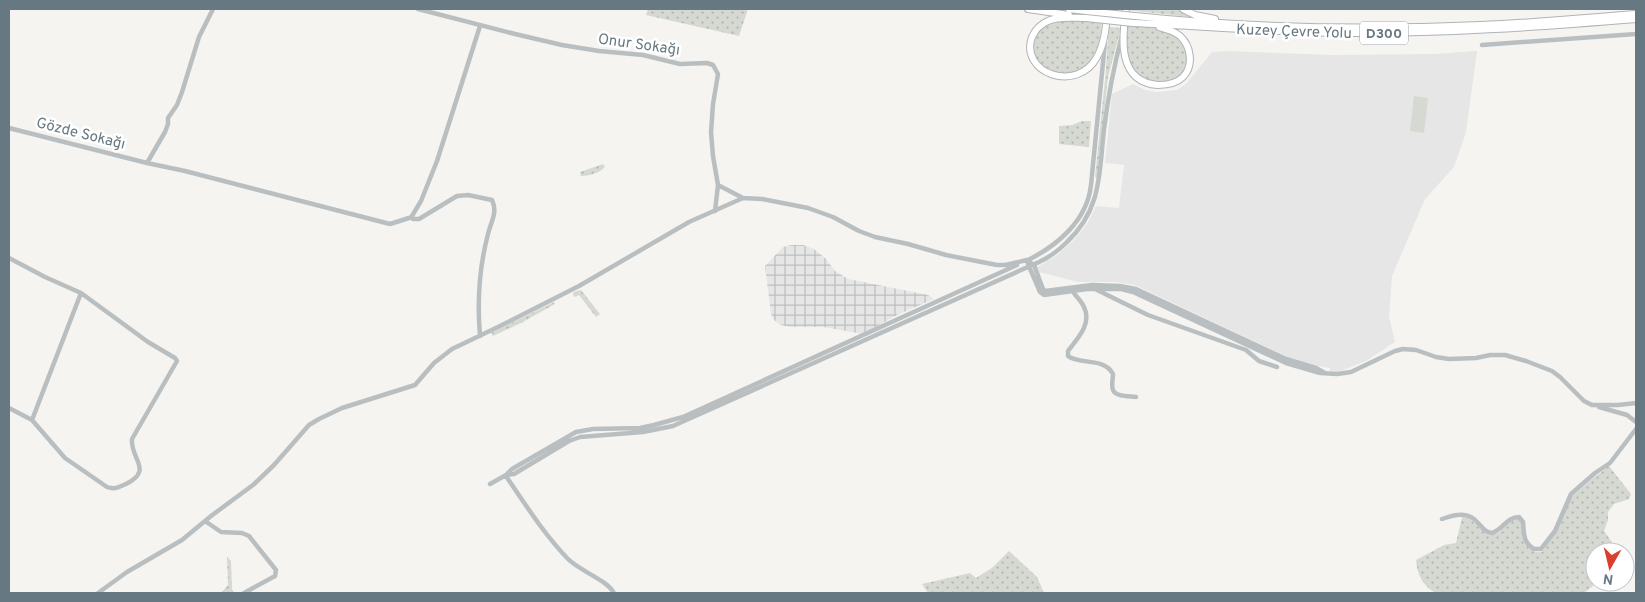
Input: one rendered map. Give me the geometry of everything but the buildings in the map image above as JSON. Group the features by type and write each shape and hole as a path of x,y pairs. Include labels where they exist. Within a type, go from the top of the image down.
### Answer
{"highway":[{"name":"D300","path":"1028,9 1086,14"},
{"name":"D300","path":"1069,9 1133,23"},
{"path":"1086,14 1048,20 1037,29 1033,35 1030,48 1034,60 1042,69 1053,75 1066,77 1082,73 1090,67 1097,57 1106,29 1108,9"},
{"path":"1126,9 1123,29 1125,60 1133,74 1139,79 1162,85 1176,82 1183,77 1188,71 1190,57 1186,42 1171,30 1133,23"},
{"path":"1184,9 1207,18 1279,26"},
{"name":"Kuzey Çevre Yolu","path":"1086,14 1279,26 1416,28 1635,17"},
{"name":"Kuzey Çevre Yolu","path":"1133,23 1267,31 1383,33 1481,31 1635,17"}],"street":[{"path":"147,163 165,132 168,118 182,92 199,37 213,9"},
{"name":"Onur Sokağı","path":"418,9 543,41 586,49 643,55 680,64 707,63 713,65 717,70 718,76 712,113 711,140 718,185 715,211"},
{"path":"412,217 412,213 421,201 437,161 480,26"},
{"path":"506,476 512,469 576,432 593,429 640,428 654,426 683,417 1048,249 1078,220 1088,198 1091,186 1104,67 1106,29"},
{"path":"490,484 514,474 569,441 580,437 643,432 673,426 1050,256 1072,238 1086,220 1094,204 1099,180 1113,69 1123,29"},
{"path":"1482,45 1636,34"},
{"name":"Gözde Sokağı","path":"9,128 390,224 412,217 419,219 457,196 468,195 492,200 495,213 485,247 479,288 480,336"},
{"path":"718,185 744,198 762,199 808,208 833,217 869,235 946,255 997,266 1027,260"},
{"path":"98,593 127,572 182,540 260,479 314,422 336,410 415,386 434,363 452,348 480,336 579,286 689,222 744,198"},
{"path":"9,258 38,274 81,293 148,342 176,358 177,361 132,439 140,472 130,482 115,489 107,487 65,458 32,420 9,408"},
{"path":"1027,260 1032,265 1045,291 1085,285 1132,288 1286,359 1316,368 1325,373"},
{"path":"1032,265 1043,294 1093,288 1121,289 1138,293 1286,363 1320,373 1337,374 1351,372 1395,351 1404,349 1416,350 1449,359 1505,355 1552,371 1584,400 1595,406 1624,414 1636,421"},
{"path":"1093,288 1138,311 1246,350 1259,361 1277,366"},
{"path":"1072,290 1084,307 1086,321 1082,334 1068,351 1068,356 1108,367 1113,374 1112,388 1114,393 1136,397"},
{"path":"32,420 81,293"},
{"path":"1595,406 1636,403"},
{"path":"1442,519 1466,515 1477,521 1485,531 1492,533 1499,530 1510,519 1518,517 1523,522 1526,541 1534,550 1541,549 1558,526 1571,494 1595,473 1610,463 1636,429"},
{"path":"506,476 560,551 581,569 607,585 614,593"},
{"path":"205,521 221,532 242,533 249,536 276,570 277,574 244,593"}],"shaded area":[{"path":"648,9 748,9 739,36 646,15"},
{"path":"1127,9 1178,9 1192,15 1191,17"},
{"path":"1071,20 1102,22 1100,40 1095,54 1086,67 1072,75 1052,73 1036,61 1032,48 1036,32 1049,22"},
{"path":"1127,25 1158,29 1175,35 1184,46 1186,55 1185,68 1180,77 1170,81 1159,82 1148,80 1137,74 1130,64 1126,52"},
{"path":"1109,27 1121,28 1108,77 1097,177 1095,177 1105,80"},
{"path":"1477,51 1466,132 1454,167 1425,199 1392,276 1389,316 1395,342 1366,361 1340,371 1330,372 1330,368 1311,365 1288,357 1135,285 1115,282 1078,282 1039,272 1037,267 1056,256 1075,239 1087,224 1096,206 1119,208 1124,165 1105,163 1112,94 1133,84 1145,90 1156,92 1177,90 1186,84 1212,52 1332,55 1435,54"},
{"path":"1414,96 1428,98 1424,133 1410,131"},
{"path":"1082,121 1091,121 1089,147 1059,144 1059,126 1072,125"},
{"path":"603,164 605,167 600,171 591,175 581,176 580,172"},
{"path":"803,245 814,249 826,259 835,271 848,279 928,295 934,299 897,315 863,334 823,327 790,327 781,325 774,320 771,314 765,266 783,247"},
{"path":"581,290 600,314 596,317 579,295 575,297 573,295 574,292"},
{"path":"554,302 555,304 521,323 493,336 491,333"},
{"path":"1609,466 1631,494 1629,499 1614,504 1608,512 1608,520 1604,531 1612,542 1585,542 1584,593 1436,593 1421,580 1416,560 1444,545 1456,543 1462,517 1471,520 1492,535 1500,532 1508,521 1518,518 1521,520 1525,542 1532,550 1542,552 1557,530 1571,497"},
{"path":"1009,551 1037,577 1044,593 928,593 922,584 970,573 976,578 992,568"},
{"path":"227,557 231,561 232,589 234,593 221,593 228,585"}]}
